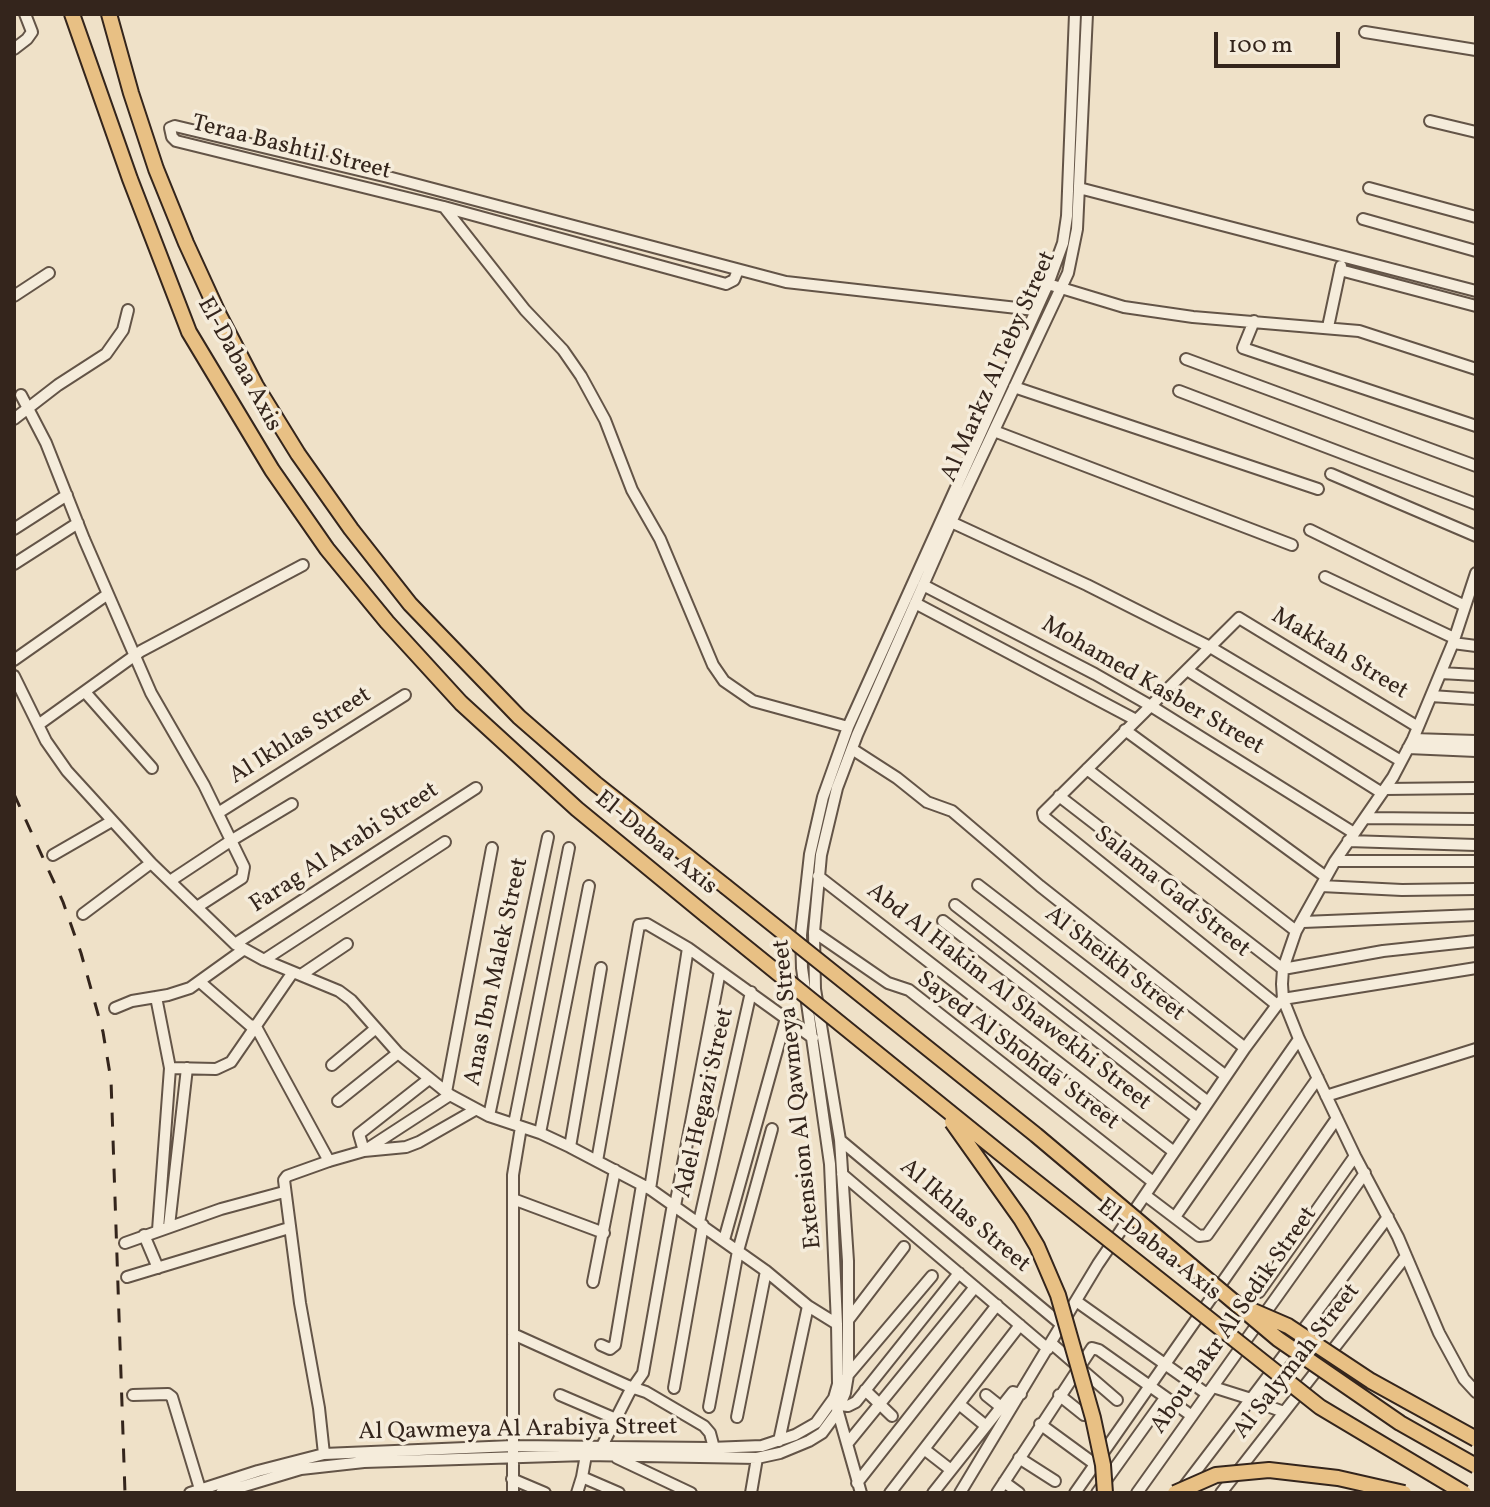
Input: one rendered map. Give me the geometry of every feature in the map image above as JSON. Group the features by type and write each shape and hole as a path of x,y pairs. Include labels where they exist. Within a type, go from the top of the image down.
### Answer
{"highway":[{"name":"El-Dabaa Axis","path":"72,14 130,179 189,332 272,470 327,549 387,622 461,703 577,809 706,915 1320,1407 1464,1493"},
{"name":"El-Dabaa Axis","path":"109,14 141,124 186,243 256,386 315,479 410,604 482,681 557,751 1024,1125 1278,1339 1400,1423 1476,1466"},
{"path":"940,1105 1021,1219 1048,1271 1070,1333 1093,1418 1103,1465 1105,1493"},
{"path":"1236,1304 1254,1309 1288,1326 1371,1381 1476,1439"},
{"path":"1177,1493 1216,1475 1269,1470 1338,1478 1404,1493"}],"street":[{"path":"14,49 32,32 25,14"},
{"name":"Al Markz Al Teby Street","path":"923,557 1048,284 1063,243 1067,216 1075,14"},
{"name":"Al Markz Al Teby Street","path":"923,585 1063,288 1075,244 1087,14"},
{"path":"1365,32 1476,50"},
{"path":"1430,121 1476,132"},
{"name":"Teraa Bashtil Street","path":"738,270 734,280 726,284 444,207 176,141 170,128 175,126 388,177 738,270 815,286 1035,310"},
{"path":"1079,188 1476,291"},
{"path":"1369,188 1476,217"},
{"path":"444,207 581,376 605,420 632,490 660,539 713,665 724,681 753,701 848,727"},
{"path":"1363,219 1476,251"},
{"path":"1328,327 1344,255"},
{"path":"1340,270 1476,306"},
{"path":"14,296 49,273"},
{"path":"1048,284 1124,307 1193,317 1328,327 1379,337 1476,369"},
{"path":"14,419 106,354 123,330 128,310"},
{"path":"1254,321 1243,348 1476,426"},
{"path":"1186,359 1476,466"},
{"path":"1014,387 1318,489"},
{"path":"1179,391 1476,504"},
{"path":"21,395 159,708 218,813 244,867 244,875 197,907"},
{"path":"994,431 1292,545"},
{"path":"1331,474 1476,536"},
{"path":"14,529 67,495"},
{"path":"951,522 1210,647 1401,761"},
{"path":"14,564 78,523"},
{"path":"1310,530 1476,615"},
{"name":"Extension Al Qawmeya Street","path":"859,1490 837,1404 830,1164 802,968 803,901 818,816 848,727 923,557"},
{"path":"38,725 136,656 303,565"},
{"path":"960,1493 1076,1301 1153,1182 1280,1002 1283,969 1300,926 1335,861 1384,791 1411,744 1441,673 1476,573"},
{"path":"1325,577 1453,641 1476,646"},
{"name":"Extension Al Qawmeya Street","path":"837,1404 848,1375 846,1220 840,1140 815,989 814,932 818,876 831,810 852,749 923,585"},
{"name":"Mohamed Kasber Street","path":"923,585 1151,706 1351,837"},
{"path":"14,660 108,594"},
{"path":"915,603 1136,720"},
{"name":"Makkah Street","path":"1210,647 1239,618 1418,727"},
{"path":"1210,647 1059,796 1283,969 1383,951 1476,941"},
{"path":"1187,670 1384,791 1476,788"},
{"path":"1441,673 1476,675"},
{"path":"14,676 56,757 151,863 239,947 339,991 351,1000 398,1053 448,1094 475,1110 570,1147 646,1187 837,1324"},
{"path":"85,692 152,768"},
{"name":"Al Ikhlas Street","path":"218,813 405,695"},
{"path":"1431,696 1476,699"},
{"path":"1125,730 1323,882 1402,890 1476,889"},
{"path":"1411,744 1476,741"},
{"path":"1411,744 1476,751"},
{"path":"852,749 927,802 952,811 1040,886 1245,1048"},
{"path":"1087,769 1300,926 1476,915"},
{"name":"Farag Al Arabi Street","path":"115,1008 180,993 200,982 239,947 476,788"},
{"name":"Salama Gad Street","path":"1059,796 1044,811 1044,817 1280,1002"},
{"path":"170,881 292,804"},
{"path":"1365,818 1476,819"},
{"path":"53,855 112,821"},
{"name":"Anas Ibn Malek Street","path":"489,1116 548,837"},
{"path":"1351,837 1476,845"},
{"path":"264,960 445,842"},
{"path":"364,1151 448,1094 492,848"},
{"path":"513,1493 515,1153 569,848"},
{"path":"1335,861 1476,861"},
{"path":"83,914 151,863"},
{"name":"Abd Al Hakim Al Shawekhi Street","path":"818,876 1174,1152"},
{"name":"Al Sheikh Street","path":"978,885 1226,1076"},
{"path":"540,1133 589,886"},
{"path":"955,905 1208,1102"},
{"path":"943,921 1197,1118"},
{"path":"597,1161 638,928 642,923 688,948 823,1045"},
{"name":"Sayed Al Shohda' Street","path":"814,932 888,983 909,990 1153,1182"},
{"path":"170,1068 223,1068 231,1062 297,973 347,944"},
{"path":"601,1345 610,1349 615,1345 688,948"},
{"path":"570,1147 601,968"},
{"path":"1280,1002 1476,968"},
{"path":"577,1493 595,1453 643,1373 720,971"},
{"path":"200,982 254,1027 329,1161"},
{"name":"Adel Hegazi Street","path":"674,1388 701,1224 751,992"},
{"path":"156,997 170,1068 158,1230"},
{"path":"1280,1002 1388,1217 1450,1356 1476,1392"},
{"path":"724,1240 786,1018"},
{"path":"332,1065 375,1029"},
{"path":"1175,1217 1299,1039"},
{"path":"1326,1096 1476,1049"},
{"path":"338,1101 398,1053"},
{"path":"169,1226 187,1068"},
{"path":"1145,1195 1199,1236 1207,1235 1318,1078"},
{"path":"364,1151 359,1134 429,1079"},
{"path":"324,1454 284,1180 287,1176 364,1151 406,1147 475,1110"},
{"path":"1075,1493 1337,1118"},
{"path":"709,1407 738,1251 772,1129"},
{"name":"Al Ikhlas Street","path":"840,1140 1062,1325"},
{"path":"1259,1292 1355,1156"},
{"path":"593,1282 615,1170"},
{"name":"Abou Bakr Al Sedik Street","path":"1137,1493 1365,1173"},
{"path":"842,1174 1020,1325 1078,1366 1117,1400"},
{"path":"125,1243 169,1226 284,1192"},
{"path":"513,1199 604,1233"},
{"path":"1177,1493 1388,1217"},
{"path":"127,1277 289,1228"},
{"path":"144,1235 158,1268"},
{"path":"849,1319 904,1247"},
{"name":"Al Salymah Street","path":"1221,1493 1406,1256"},
{"path":"737,1417 766,1271"},
{"path":"837,1404 854,1404 959,1273"},
{"path":"848,1375 932,1276"},
{"path":"847,1444 975,1287"},
{"path":"1076,1301 1166,1365 1210,1391 1284,1412"},
{"path":"859,1490 997,1305"},
{"path":"779,1441 808,1306"},
{"path":"890,1493 1020,1325"},
{"path":"513,1334 646,1392 704,1426 710,1433 714,1448"},
{"path":"997,1493 1089,1350 1095,1348 1192,1416"},
{"path":"865,1390 892,1416"},
{"path":"933,1493 1014,1391 1021,1394"},
{"path":"133,1395 168,1394 175,1401 195,1491"},
{"path":"560,1395 616,1419"},
{"path":"986,1395 1001,1407"},
{"path":"1059,1395 1084,1415"},
{"path":"1097,1493 1165,1398"},
{"name":"Al Qawmeya Al Arabiya Street","path":"195,1491 324,1454 595,1453 762,1446 816,1423 837,1404"},
{"name":"Al Qawmeya Al Arabiya Street","path":"221,1493 286,1472 316,1466 512,1452 757,1458 780,1453 822,1433 837,1404"},
{"path":"959,1404 986,1426"},
{"path":"1040,1424 1096,1465"},
{"path":"924,1449 951,1470"},
{"path":"613,1456 691,1493"},
{"path":"751,1493 757,1458"},
{"path":"1019,1458 1055,1481"},
{"path":"582,1477 619,1493"},
{"path":"512,1479 545,1493"},
{"path":"1004,1482 1019,1493"}],"railway":[{"path":"14,794 63,902 81,953 103,1032 111,1080 125,1493"}]}
